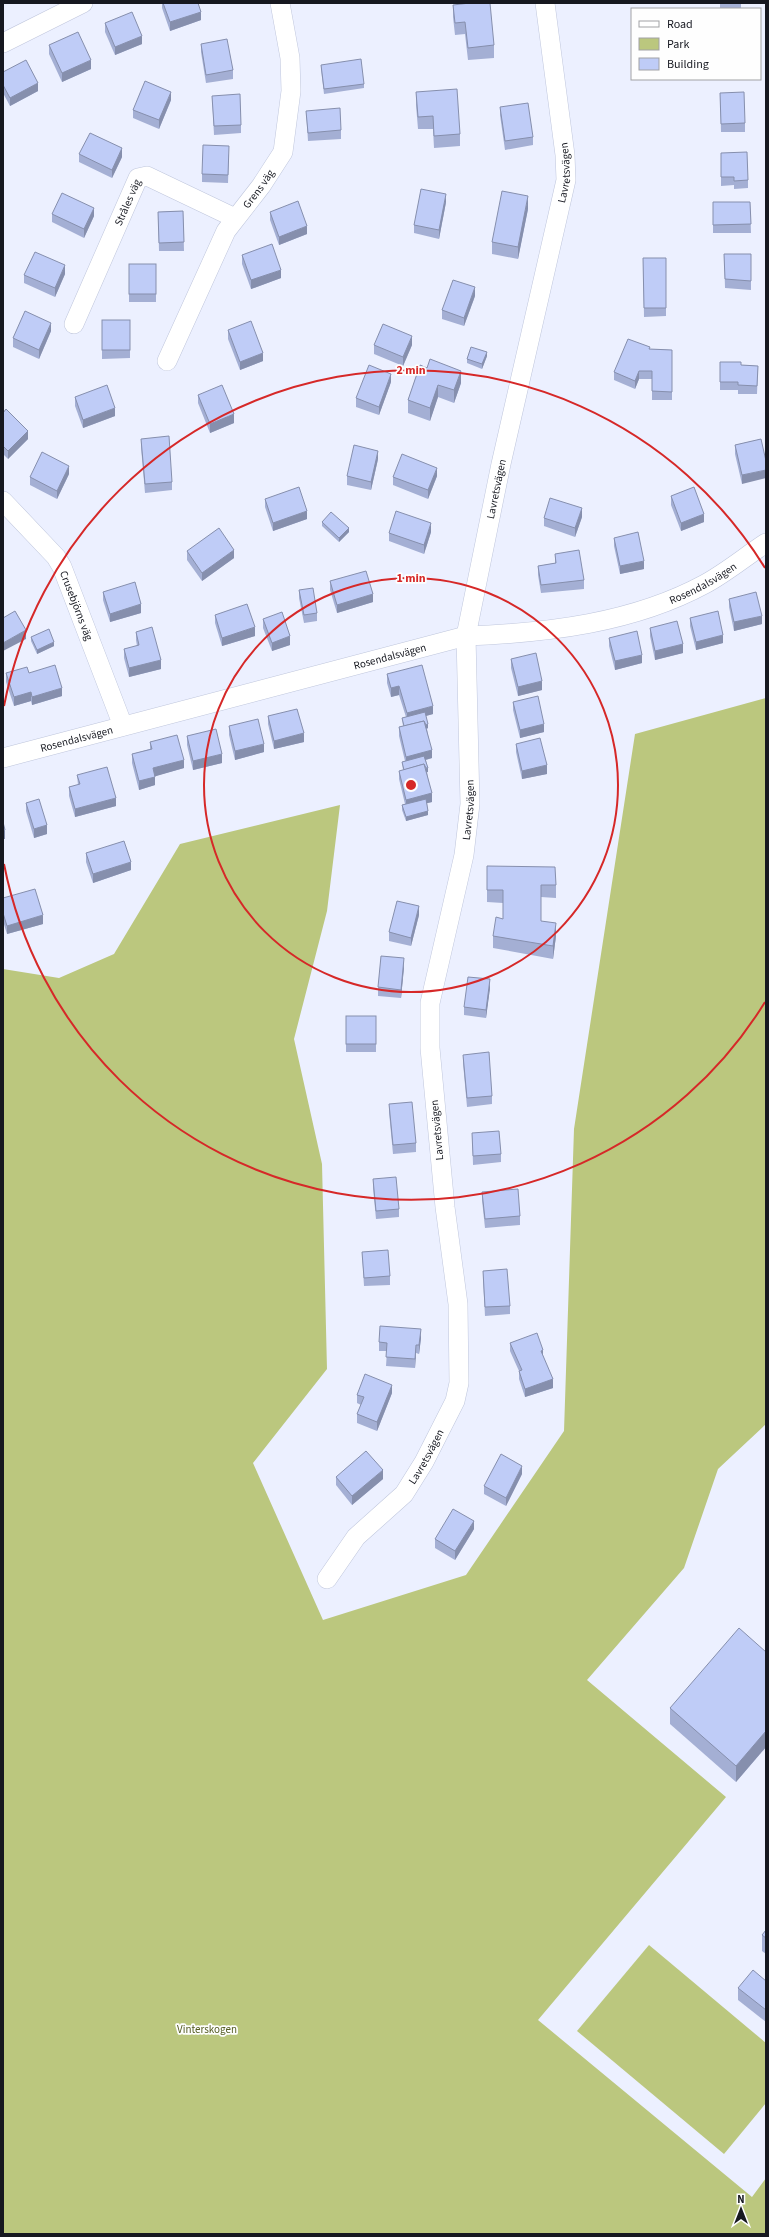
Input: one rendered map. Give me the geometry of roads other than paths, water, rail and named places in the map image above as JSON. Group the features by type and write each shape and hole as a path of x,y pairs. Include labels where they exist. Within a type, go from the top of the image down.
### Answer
{"street":[{"path":"3,43 83,3"},
{"name":"Grens väg","path":"167,361 226,231 261,186 283,152 291,91 290,58 280,3"},
{"name":"Lavretsvägen","path":"327,1579 356,1538 404,1494 424,1462 455,1400 459,1383 458,1304 445,1207 430,1040 430,1003 464,855 470,804 466,636 500,464 566,180 565,156 545,3"},
{"name":"Stråles väg","path":"74,324 138,178 147,176 235,218"},
{"name":"Crusebjörns väg","path":"3,501 56,557 62,567 123,726"},
{"name":"Rosendalsvägen","path":"3,758 466,636 508,634 609,620 668,602 706,584 766,543"}],"park label":[{"name":"Vinterskogen","path":"207,2029"}]}
